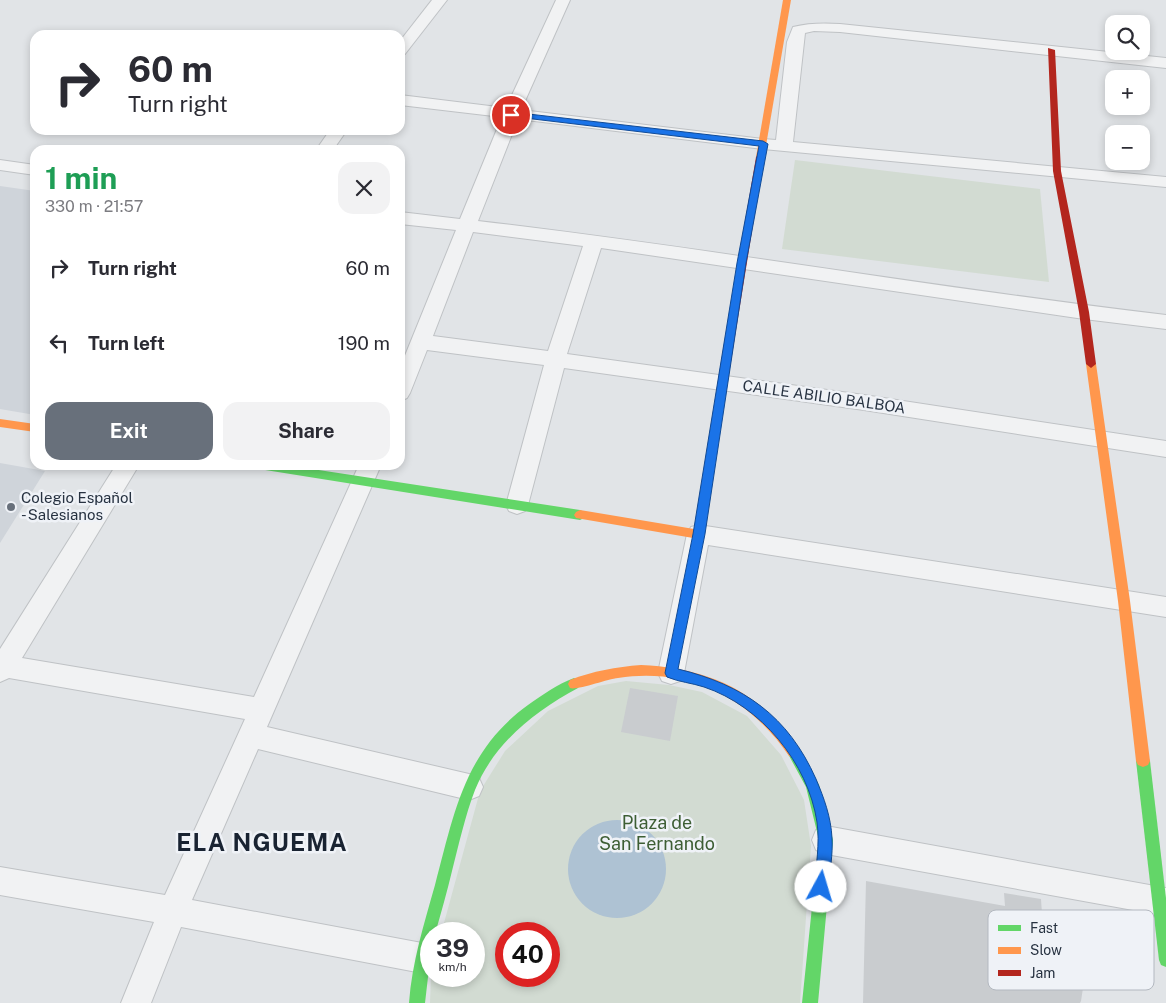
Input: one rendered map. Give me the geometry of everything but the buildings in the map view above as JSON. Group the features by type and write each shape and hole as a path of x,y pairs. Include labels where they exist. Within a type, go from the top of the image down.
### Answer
{"street":[{"path":"405,45 440,0"},
{"path":"405,381 468,227 511,115 563,0"},
{"path":"671,673 699,534 722,382 787,0"},
{"path":"784,145 794,42 798,30 814,27 840,28 1166,62"},
{"path":"1051,50 1057,171 1084,312 1124,601 1162,901 1166,960"},
{"path":"405,101 763,144 1166,182"},
{"path":"0,165 30,169"},
{"path":"405,219 594,241 1084,312 1166,322"},
{"path":"517,505 556,358 594,241"},
{"name":"CALLE ABILIO BALBOA","path":"421,342 556,358 929,412 1101,441 1166,448"},
{"path":"0,423 30,427"},
{"path":"125,470 1,669 261,710"},
{"path":"326,470 366,473 517,505 1166,607"},
{"path":"136,1003 173,911 249,735 366,473"},
{"path":"432,922 469,787 485,758 506,732 530,711 555,694 581,681 610,672 642,669 671,673 707,682 756,708 781,733 806,772 817,797 824,821 826,840 810,1003"},
{"path":"249,735 469,787"},
{"path":"826,840 1162,901"},
{"path":"0,881 173,911 420,958"},
{"path":"417,1003 420,970"}],"shaded area":[{"path":"0,186 30,190 30,414 0,409"},
{"name":"Colegio Español - Salesianos","path":"0,463 30,468 30,470 45,471 0,543"}],"green space":[{"path":"795,160 1040,189 1049,282 782,249"},
{"name":"Plaza de San Fernando","path":"626,681 669,685 702,692 747,716 781,755 804,800 811,846 800,1003 430,1003 431,987 485,987 485,922 444,922 480,791 505,751 548,711 598,686"}],"water":[{"path":"617,820 636,824 652,834 662,850 666,869 662,888 652,904 636,914 617,918 598,914 582,904 572,888 568,869 572,850 582,834 598,824"}],"traffic: fast":[{"path":"291,470 580,515"},
{"path":"417,1003 420,972 426,943 465,798 478,769 488,753 513,725 542,702 574,684"},
{"path":"794,752 812,785 826,840 810,1003"},
{"path":"1143,761 1166,960"}],"traffic: slow":[{"path":"760,157 787,0"},
{"path":"1091,364 1124,601 1143,761"},
{"path":"580,515 699,534 723,380"},
{"path":"0,423 30,427"},
{"path":"574,684 595,676 641,670 664,671 710,682 731,692 757,709 774,726 794,752"}],"traffic: jam":[{"path":"1051,50 1057,171 1084,312 1091,364"},
{"path":"723,380 760,157"}],"place":[{"name":"Colegio Español - Salesianos","path":"11,507"}],"district":[{"name":"ELA NGUEMA","path":"262,843"}],"route":[{"path":"511,115 763,144 722,382 699,534 671,673 707,682 740,698 767,718 793,749 817,797 824,821 826,840 821,887"}]}
